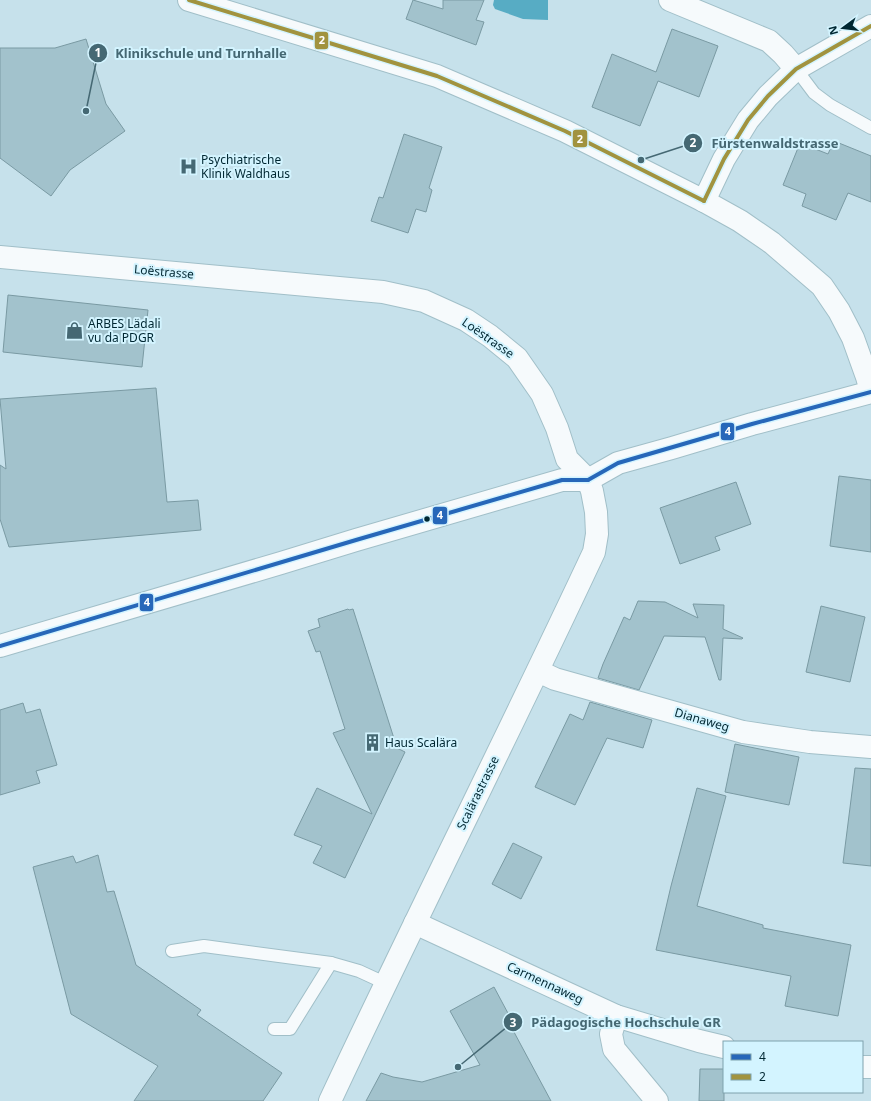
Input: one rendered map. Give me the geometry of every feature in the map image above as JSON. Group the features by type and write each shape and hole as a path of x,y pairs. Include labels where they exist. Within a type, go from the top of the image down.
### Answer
{"street":[{"path":"0,646 371,535 562,480 588,480 618,463 871,391 852,338 840,311 822,286 772,243 740,221 704,201 565,131 437,76 239,8 189,0"},
{"path":"670,0 768,41 783,54 796,69"},
{"path":"704,201 724,159 748,120 768,96 796,69 871,26"},
{"name":"Loëstrasse","path":"0,257 382,292 424,301 466,320 490,336 517,358 542,394 557,428 567,459 588,480"},
{"name":"Scalärastrasse","path":"330,1101 385,983 538,671 594,552 597,534 596,512 592,491 588,480"},
{"name":"Dianaweg","path":"538,671 555,679 743,732 810,742 871,747"},
{"name":"Carmennaweg","path":"415,923 616,1016 723,1047"},
{"path":"616,1016 611,1034 614,1049 657,1101"}],"lane":[{"path":"796,69 814,94 830,105 871,128"},
{"path":"172,952 204,946 331,963 359,970 385,983"},
{"path":"274,1029 290,1029 331,963"}],"water":[{"path":"494,0 548,0 548,20 523,19 495,9 493,5"}],"building":[{"path":"413,0 443,9 443,0 484,0 476,20 484,22 476,45 406,19"},
{"path":"672,29 718,46 699,97 658,81 640,126 592,107 612,54 656,72"},
{"path":"86,39 106,104 125,131 70,170 51,196 0,158 0,48 55,48"},
{"path":"404,134 442,147 429,188 432,190 426,212 416,209 408,233 371,221 379,197 383,198"},
{"path":"834,141 871,156 871,202 848,193 836,220 802,206 806,194 783,185 800,143 828,154"},
{"name":"ARBES Lädali vu da PDGR","path":"8,295 148,310 142,367 3,352"},
{"path":"156,388 167,502 198,500 201,530 9,547 0,519 0,465 6,469 0,399"},
{"path":"839,476 871,480 871,552 830,546"},
{"path":"736,482 751,524 715,537 720,550 680,564 660,508"},
{"path":"638,601 665,602 698,618 693,604 724,605 723,629 743,638 723,638 721,680 719,680 705,637 664,636 639,690 598,678 624,617 630,620"},
{"path":"821,606 865,617 850,682 806,672"},
{"name":"Haus Scalära","path":"348,609 353,609 397,748 405,752 345,878 313,863 322,846 294,835 317,788 372,814 333,733 345,729 320,651 316,652 308,631 320,627 318,619"},
{"path":"590,702 652,720 643,748 607,738 575,805 535,787 570,714 583,720"},
{"path":"23,703 26,713 40,709 57,765 36,771 40,783 0,795 0,710"},
{"path":"735,744 799,757 789,805 725,792"},
{"path":"855,768 871,769 871,866 843,863"},
{"path":"697,788 726,796 697,906 763,925 763,928 851,945 838,1016 785,1006 791,976 656,950"},
{"path":"513,843 542,857 521,899 492,884"},
{"path":"98,855 107,892 114,891 136,965 201,1010 197,1015 282,1073 263,1101 134,1101 158,1066 71,1014 33,867 73,856 76,863"},
{"path":"494,987 510,1017 507,1019 551,1101 366,1101 381,1073 393,1077 422,1082 480,1065 450,1011"},
{"path":"700,1069 723,1069 724,1101 699,1101"}],"transit line":[{"name":"2","path":"189,0 437,76 565,131 704,201"},
{"name":"2","path":"704,201 724,159 748,120 768,96 796,69 871,26"},
{"name":"4","path":"588,480 618,463 752,424 871,392"},
{"name":"4","path":"0,646 562,480 588,480"}],"place":[{"name":"Klinikschule und Turnhalle","path":"86,111"},
{"name":"Fürstenwaldstrasse","path":"641,160"},
{"name":"Psychiatrische Klinik Waldhaus","path":"188,167"},
{"name":"ARBES Lädali vu da PDGR","path":"75,331"},
{"name":"Haus Scalära","path":"372,743"},
{"name":"Pädagogische Hochschule GR","path":"458,1067"}]}
